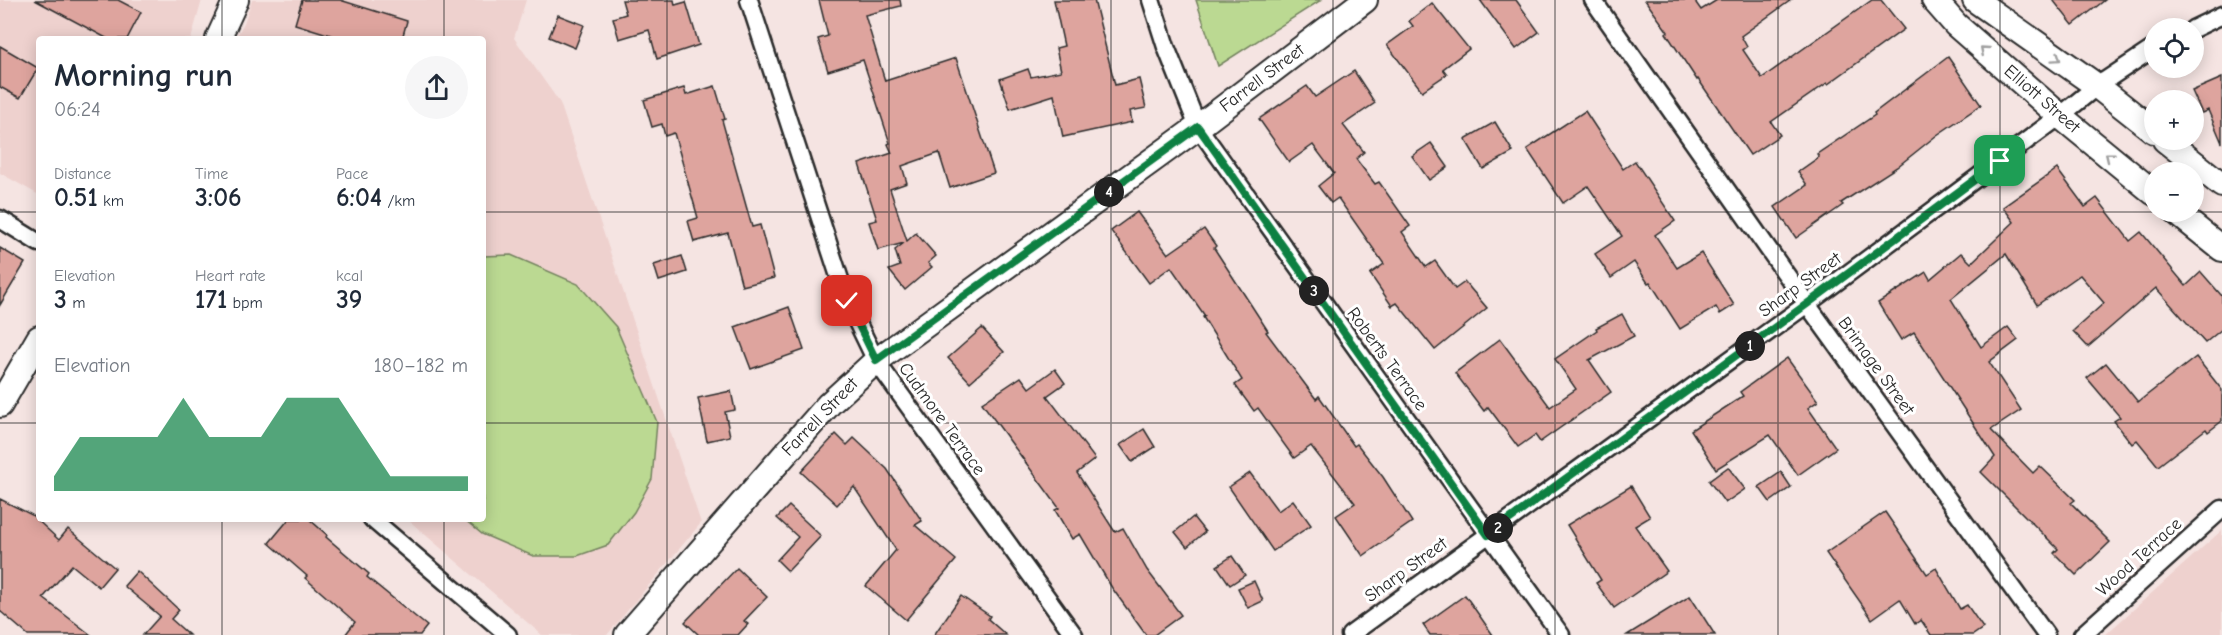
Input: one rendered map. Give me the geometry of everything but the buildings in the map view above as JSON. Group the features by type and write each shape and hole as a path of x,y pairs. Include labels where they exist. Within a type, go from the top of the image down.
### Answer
{"main road":[{"path":"219,36 236,0"},
{"name":"Farrell Street","path":"627,635 829,404 876,360 1198,127 1365,0"},
{"name":"Elliott Street","path":"1934,0 1956,25 2060,116 2144,185"},
{"name":"Elliott Street","path":"1975,0 2097,86 2144,123"},
{"path":"2177,150 2222,185"},
{"path":"2188,222 2222,249"},
{"path":"0,405 36,343"}],"street":[{"name":"Cudmore Terrace","path":"749,0 847,301 876,360 1074,635"},
{"name":"Roberts Terrace","path":"1151,0 1166,47 1198,127 1561,635"},
{"name":"Brimage Street","path":"1593,0 1807,304 2046,635"},
{"path":"2204,24 2222,15"},
{"name":"Sharp Street","path":"1350,635 1807,304 2097,86 2144,55"},
{"path":"0,219 36,241"},
{"name":"Wood Terrace","path":"2082,635 2222,509"},
{"path":"376,522 508,635"}],"shaded area":[{"path":"0,0 202,0 192,36 36,36 36,193 0,173"},
{"path":"252,0 526,0 514,38 560,103 701,523 607,635 542,635 410,522 486,522 486,36 237,36"},
{"path":"2222,530 2222,635 2105,635"}],"green space":[{"path":"1196,0 1321,0 1218,66"},
{"path":"511,255 578,284 616,327 657,422 652,479 634,512 608,545 577,556 533,556 482,534 468,522 486,522 486,256"}],"route":[{"path":"847,301 876,360 1198,127 1488,535 2000,161"}]}
